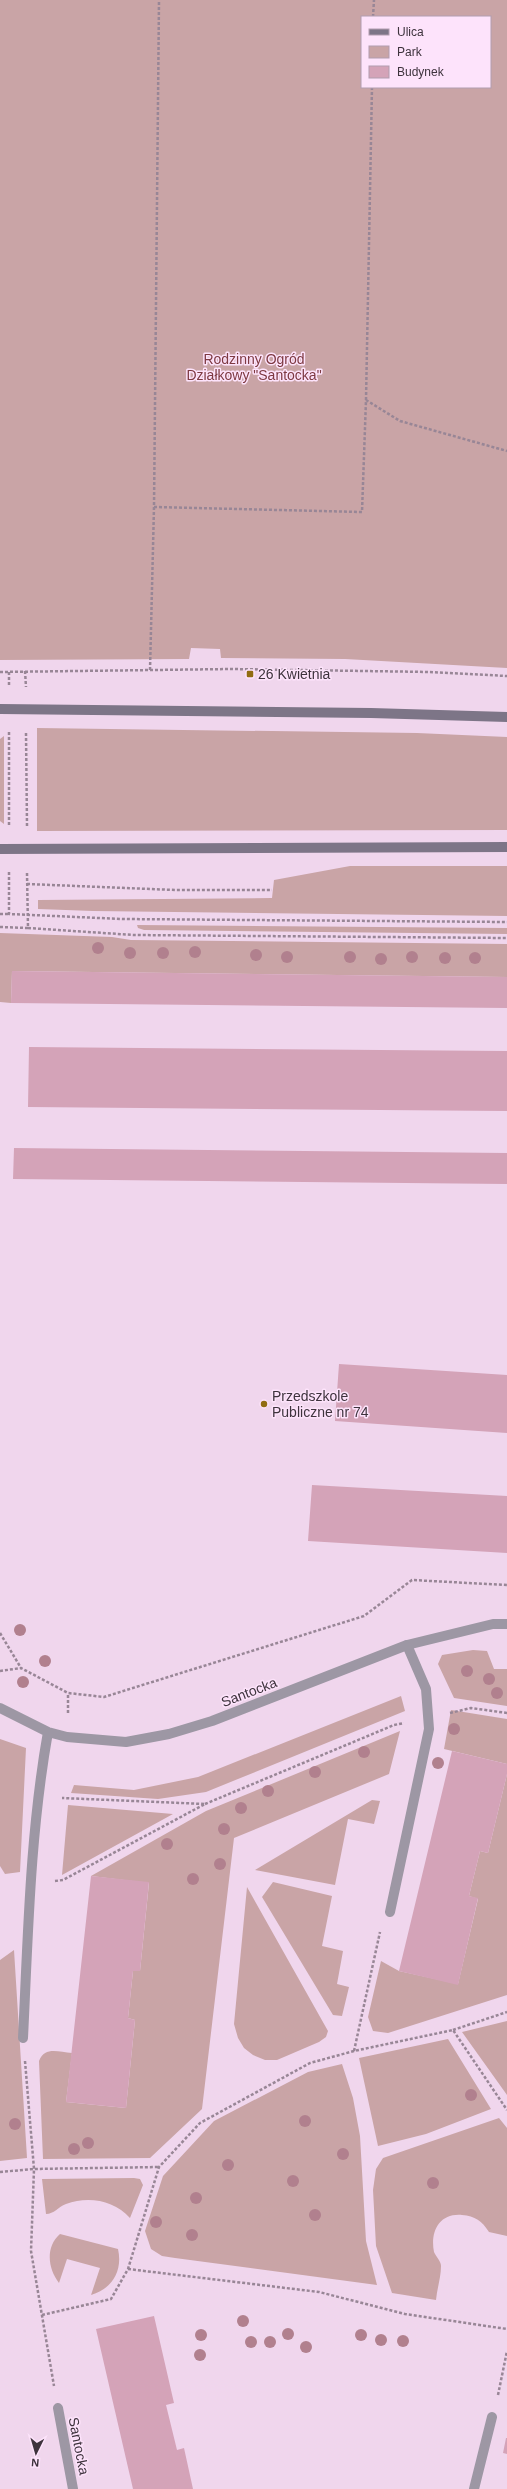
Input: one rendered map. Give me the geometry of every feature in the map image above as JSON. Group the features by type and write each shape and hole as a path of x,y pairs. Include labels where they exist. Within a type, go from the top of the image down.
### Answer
{"street":[{"path":"0,709 379,713 507,717"},
{"path":"0,849 507,846"},
{"name":"Santocka","path":"0,1708 48,1732 67,1737 126,1742 169,1734 212,1721 407,1646 493,1624 507,1624"},
{"path":"390,1912 425,1755 429,1717 426,1689 407,1646"},
{"path":"23,2038 30,1884 39,1792 48,1732"},
{"name":"Santocka","path":"58,2408 73,2489"},
{"path":"474,2489 492,2417"}],"path":[{"path":"150,670 154,507 159,0"},
{"path":"373,16 374,0"},
{"path":"154,507 362,512 366,400 372,88"},
{"path":"366,400 400,421 507,451"},
{"path":"0,672 150,670 430,672 507,676"},
{"path":"9,672 9,690"},
{"path":"25,672 26,690"},
{"path":"26,728 27,831"},
{"path":"9,733 9,826"},
{"path":"27,867 28,928"},
{"path":"9,870 9,914"},
{"path":"27,884 175,890 272,890"},
{"path":"0,914 122,919 507,922"},
{"path":"0,927 134,935 507,938"},
{"path":"0,1633 22,1668 68,1693 104,1697 364,1616 412,1580 507,1585"},
{"path":"0,1671 22,1668"},
{"path":"30,1884 63,1880 205,1804 394,1725 471,1708 507,1713"},
{"path":"39,1792 61,1798 205,1804"},
{"path":"354,2051 379,1933 390,1912"},
{"path":"42,2315 111,2299 128,2268 159,2167 200,2122 310,2063 354,2051 453,2030 507,2012"},
{"path":"453,2030 507,2110"},
{"path":"23,2038 34,2169 31,2251 58,2408"},
{"path":"0,2172 34,2169 159,2167"},
{"path":"128,2268 319,2292 405,2314 507,2329"},
{"path":"501,2400 498,2395 507,2352"}],"green space":[{"name":"Rodzinny Ogród Działkowy \"Santocka\"","path":"0,0 507,0 507,668 345,659 221,658 220,649 191,648 189,659 0,660"},
{"path":"37,728 417,733 507,737 507,830 37,831"},
{"path":"4,736 4,824 0,821 0,739"},
{"path":"350,866 507,866 507,916 38,909 38,900 272,898 274,880"},
{"path":"137,925 507,928 507,934 144,930 138,928"},
{"path":"0,933 112,937 131,940 507,944 507,977 12,971 11,1003 0,1002"},
{"path":"473,1650 487,1651 494,1669 507,1669 507,1706 454,1698 438,1664 442,1655"},
{"path":"401,1696 405,1711 206,1792 158,1799 71,1793 74,1785 134,1790 198,1777"},
{"path":"451,1710 507,1719 507,1764 444,1749"},
{"path":"400,1731 389,1774 234,1838 202,2109 150,2158 43,2159 39,2061 45,2053 57,2051 72,2053 66,2102 126,2108 135,2020 128,2018 133,1971 140,1971 149,1883 91,1876 206,1811"},
{"path":"0,1739 26,1748 20,1872 5,1874 0,1866"},
{"path":"507,1774 507,1995 388,2033 373,2031 368,2017 381,1961 399,1971 458,1984 478,1899 469,1896 480,1851 488,1853"},
{"path":"372,1800 380,1801 374,1824 348,1819 335,1885 255,1870"},
{"path":"68,1805 173,1814 62,1875"},
{"path":"273,1882 332,1896 322,1946 343,1951 337,1984 349,1987 342,2016 333,2015 262,1897"},
{"path":"247,1887 328,2031 326,2037 319,2042 277,2060 265,2060 253,2055 244,2048 238,2038 234,2024"},
{"path":"14,1950 27,2158 0,2161 0,1960"},
{"path":"507,2021 507,2095 462,2032"},
{"path":"448,2039 491,2109 426,2134 378,2146 359,2058"},
{"path":"342,2064 353,2098 360,2136 366,2241 377,2285 162,2256 151,2249 145,2231 163,2176 214,2121 308,2072"},
{"path":"499,2118 507,2128 507,2236 489,2232 481,2222 471,2217 454,2215 447,2217 438,2225 433,2238 434,2252 441,2266 436,2300 392,2293 376,2246 373,2190 376,2169 383,2158"},
{"path":"42,2179 140,2179 143,2185 130,2218 116,2207 100,2201 92,2200 83,2200 66,2204 51,2213 46,2214"},
{"path":"60,2234 118,2249 119,2265 110,2284 91,2295 100,2268 67,2259 59,2283 52,2271 50,2252 55,2239"}],"building":[{"path":"12,971 507,977 507,1008 11,1003"},
{"path":"29,1047 507,1051 507,1111 28,1107"},
{"path":"14,1148 507,1153 507,1184 13,1179"},
{"path":"339,1364 507,1375 507,1433 335,1421"},
{"path":"312,1485 507,1496 507,1553 308,1541"},
{"path":"452,1751 507,1764 507,1774 488,1853 480,1851 469,1896 478,1898 458,1985 399,1971"},
{"path":"91,1876 149,1882 140,1971 133,1971 128,2018 135,2020 126,2108 66,2102"},
{"path":"154,2316 174,2403 166,2405 177,2450 184,2448 193,2489 133,2489 96,2329"},
{"path":"507,2438 507,2454 503,2453"}],"place":[{"name":"26 Kwietnia","path":"250,674"},
{"name":"Przedszkole Publiczne nr 74","path":"264,1404"}]}
